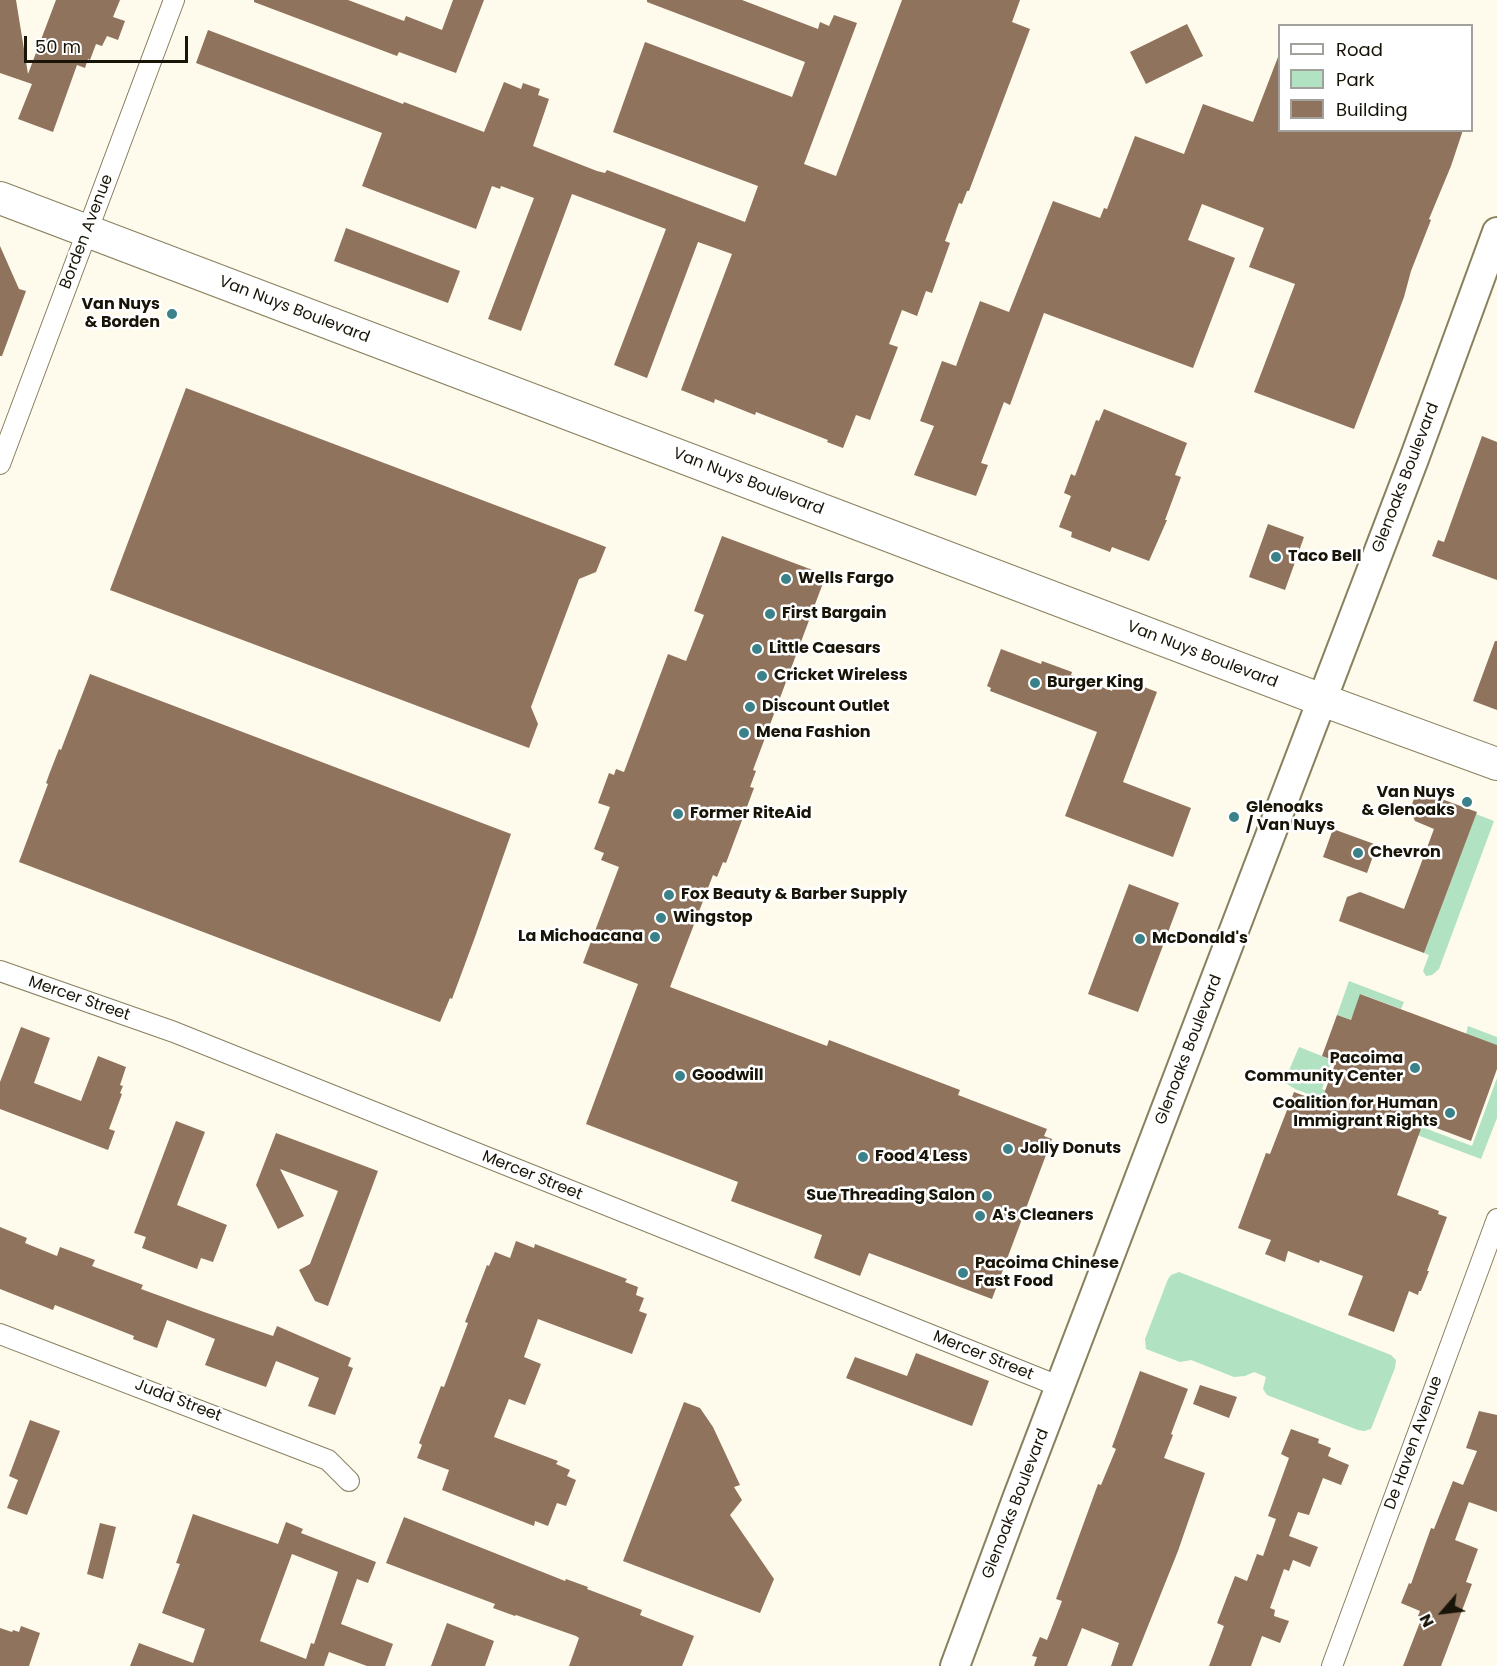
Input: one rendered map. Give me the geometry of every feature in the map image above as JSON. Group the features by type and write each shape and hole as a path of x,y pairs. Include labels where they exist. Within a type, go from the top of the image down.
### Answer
{"main road":[{"name":"Van Nuys Boulevard","path":"0,198 1322,700 1497,764"},
{"name":"Glenoaks Boulevard","path":"955,1666 1414,459 1497,232"}],"street":[{"name":"Borden Avenue","path":"0,464 174,0"},
{"name":"Mercer Street","path":"0,971 185,1036 1061,1387"},
{"name":"De Haven Avenue","path":"1332,1666 1497,1220"},
{"name":"Judd Street","path":"0,1334 328,1460 349,1482"}],"green space":[{"path":"1476,814 1494,821 1439,969 1432,975 1426,976 1423,971 1429,955 1424,953"},
{"path":"1349,981 1404,1002 1401,1009 1361,994 1351,1020 1337,1015"},
{"path":"1468,1026 1497,1037 1497,1045 1466,1034"},
{"path":"1299,1047 1332,1060 1322,1089 1472,1146 1497,1078 1497,1118 1481,1159 1295,1089 1284,1082"},
{"path":"1179,1272 1391,1355 1396,1360 1395,1368 1371,1429 1358,1430 1267,1395 1263,1389 1266,1377 1254,1372 1234,1377 1191,1360 1180,1362 1146,1349 1145,1339 1168,1279"}],"building":[{"path":"0,0 16,0 28,74 56,0 120,0 113,17 125,21 118,40 107,36 102,46 96,44 85,68 77,65 53,132 18,119 32,84 0,73"},
{"path":"254,0 348,0 404,21 406,16 442,30 453,0 484,0 456,73 399,52 397,56 254,2"},
{"path":"647,0 742,0 818,29 820,22 829,26 834,15 857,23 804,164 836,176 902,0 1020,0 1012,22 1030,29 969,191 962,204 959,203 945,241 950,243 932,293 926,291 917,316 902,310 889,344 898,347 870,420 856,415 843,448 756,412 755,415 715,399 714,403 681,390 732,254 698,242 647,378 614,365 666,229 572,194 521,331 488,319 534,198 501,186 500,189 492,186 476,229 362,186 382,133 196,63 208,30 403,104 404,102 484,132 504,82 521,89 523,83 540,89 538,95 549,99 533,146 597,171 605,173 607,170 745,222 758,186 613,132 645,42 792,97 805,62 647,2"},
{"path":"1187,24 1203,56 1146,84 1130,52"},
{"path":"1278,57 1278,132 1462,132 1354,429 1254,392 1295,284 1249,267 1264,228 1202,204 1188,240 1235,258 1193,368 1044,313 1010,405 1004,402 981,463 988,465 976,496 914,475 934,426 920,421 942,361 956,366 980,301 1009,312 1053,201 1100,218 1104,208 1107,209 1135,136 1184,154 1203,104 1253,122"},
{"path":"346,228 460,271 448,303 334,261"},
{"path":"0,246 19,289 26,291 2,356 0,356"},
{"path":"186,388 606,547 596,572 579,579 531,707 538,724 529,748 110,590"},
{"path":"1104,409 1187,443 1175,475 1181,477 1165,520 1167,520 1149,561 1112,547 1110,552 1071,537 1072,532 1059,527 1071,496 1064,493 1071,474 1075,476 1096,420 1099,421"},
{"path":"1482,436 1497,442 1497,580 1432,556 1438,540 1444,542"},
{"name":"Taco Bell","path":"1268,524 1304,537 1285,590 1249,577"},
{"path":"722,536 826,575 753,770 756,771 750,787 754,788 726,863 723,862 717,877 713,875 670,987 827,1046 829,1040 960,1090 958,1095 1047,1129 1044,1136 1052,1139 992,1299 869,1253 860,1276 814,1258 822,1235 731,1201 738,1182 586,1124 638,984 583,963 619,867 601,860 604,853 594,849 610,807 598,803 609,773 614,775 616,769 624,772 668,654 686,661 704,615 694,611"},
{"path":"1495,641 1497,641 1497,710 1473,701"},
{"path":"1001,649 1041,664 1042,661 1072,672 1071,675 1112,691 1118,677 1157,692 1123,782 1191,808 1173,857 1065,816 1097,732 990,691 991,688 987,686"},
{"path":"90,674 511,834 452,999 450,998 440,1022 19,862 48,784 46,783 50,772 59,749 61,750"},
{"path":"1417,790 1477,812 1424,953 1339,921 1347,897 1360,892 1404,909 1434,829 1415,821 1410,810"},
{"path":"1333,829 1377,845 1367,873 1323,857"},
{"path":"1129,884 1179,903 1138,1012 1088,994"},
{"path":"1360,994 1497,1045 1497,1069 1471,1141 1423,1123 1397,1195 1439,1211 1438,1214 1447,1217 1421,1291 1418,1295 1409,1291 1394,1332 1348,1315 1363,1276 1288,1251 1285,1262 1265,1254 1271,1240 1238,1228 1266,1153 1270,1154 1294,1092 1321,1102 1336,1061 1322,1056 1337,1015 1351,1020"},
{"path":"21,1027 50,1038 34,1083 81,1101 98,1056 126,1067 120,1085 123,1086 120,1093 122,1094 109,1129 115,1131 108,1150 0,1109 0,1082"},
{"path":"176,1121 205,1132 177,1205 227,1225 213,1262 201,1258 197,1269 142,1248 146,1237 134,1233"},
{"path":"276,1133 378,1171 328,1306 315,1301 299,1270 310,1264 338,1191 280,1169 304,1216 278,1229 256,1185"},
{"path":"0,1227 27,1238 25,1243 57,1256 60,1247 95,1260 92,1266 143,1285 141,1289 273,1336 277,1326 351,1358 348,1366 353,1368 335,1415 308,1406 319,1378 276,1361 266,1387 205,1365 215,1339 167,1320 157,1348 133,1339 134,1336 55,1305 53,1310 0,1289"},
{"path":"516,1241 534,1248 535,1244 627,1279 625,1282 638,1287 636,1295 644,1298 639,1311 647,1314 632,1354 538,1319 524,1357 541,1364 525,1405 509,1399 494,1437 558,1461 556,1464 570,1470 567,1476 576,1480 566,1506 557,1503 548,1526 535,1521 534,1526 442,1490 449,1470 417,1458 422,1445 419,1443 441,1386 444,1387 468,1323 465,1322 487,1265 489,1266 495,1252 510,1258"},
{"path":"916,1353 989,1381 972,1426 846,1378 855,1357 907,1376"},
{"path":"1140,1371 1188,1389 1164,1458 1205,1473 1178,1551 1132,1666 1111,1666 1119,1643 1082,1628 1067,1666 1034,1666 1037,1657 1032,1656 1040,1637 1047,1640 1062,1601 1056,1599 1098,1484 1101,1485 1116,1449 1112,1447"},
{"path":"1200,1385 1237,1397 1229,1418 1193,1404"},
{"path":"684,1402 700,1408 713,1427 740,1485 734,1487 742,1500 730,1515 774,1579 760,1613 623,1561"},
{"path":"1479,1411 1497,1415 1497,1512 1469,1502 1455,1540 1478,1549 1466,1582 1472,1584 1441,1666 1403,1666 1422,1617 1418,1616 1420,1611 1401,1603 1409,1583 1411,1584 1431,1528 1434,1529 1453,1481 1463,1485 1477,1451 1466,1448"},
{"path":"30,1420 60,1431 27,1515 7,1508 18,1480 9,1476"},
{"path":"1291,1429 1319,1439 1318,1443 1331,1448 1328,1456 1349,1465 1341,1485 1323,1478 1309,1515 1298,1512 1289,1536 1318,1547 1310,1567 1293,1560 1289,1571 1284,1569 1270,1608 1275,1610 1274,1616 1289,1621 1280,1643 1262,1636 1251,1666 1209,1666 1224,1626 1217,1623 1235,1576 1247,1581 1257,1554 1263,1556 1276,1519 1268,1516 1289,1458 1281,1454"},
{"path":"193,1514 278,1544 286,1522 303,1529 301,1533 376,1562 368,1583 357,1579 341,1624 393,1644 385,1666 367,1666 329,1652 324,1666 130,1666 139,1643 193,1663 205,1629 162,1613 180,1564 176,1563","holes":["292,1554 338,1572 314,1644 311,1643 306,1659 260,1641"]},
{"path":"404,1517 565,1581 566,1579 588,1587 587,1589 642,1610 640,1615 694,1636 682,1666 569,1666 579,1638 576,1636 493,1608 495,1604 386,1563"},
{"path":"100,1523 116,1527 103,1579 87,1574"},
{"path":"447,1623 494,1641 485,1666 431,1666"},
{"path":"21,1626 40,1633 29,1666 0,1666 0,1628 19,1632"}],"place":[{"name":"Van Nuys & Borden","path":"172,314"},
{"name":"Taco Bell","path":"1276,557"},
{"name":"Wells Fargo","path":"786,579"},
{"name":"First Bargain","path":"770,614"},
{"name":"Little Caesars","path":"757,649"},
{"name":"Cricket Wireless","path":"762,676"},
{"name":"Burger King","path":"1035,683"},
{"name":"Discount Outlet","path":"750,707"},
{"name":"Mena Fashion","path":"744,733"},
{"name":"Van Nuys & Glenoaks","path":"1467,802"},
{"name":"Former RiteAid","path":"678,814"},
{"name":"Glenoaks / Van Nuys","path":"1234,817"},
{"name":"Chevron","path":"1358,853"},
{"name":"Fox Beauty & Barber Supply","path":"669,895"},
{"name":"Wingstop","path":"661,918"},
{"name":"La Michoacana","path":"655,937"},
{"name":"McDonald's","path":"1140,939"},
{"name":"Pacoima Community Center","path":"1415,1068"},
{"name":"Goodwill","path":"680,1076"},
{"name":"Coalition for Human Immigrant Rights","path":"1450,1113"},
{"name":"Jolly Donuts","path":"1008,1149"},
{"name":"Food 4 Less","path":"863,1157"},
{"name":"Sue Threading Salon","path":"987,1196"},
{"name":"A's Cleaners","path":"980,1216"},
{"name":"Pacoima Chinese Fast Food","path":"963,1273"}]}
